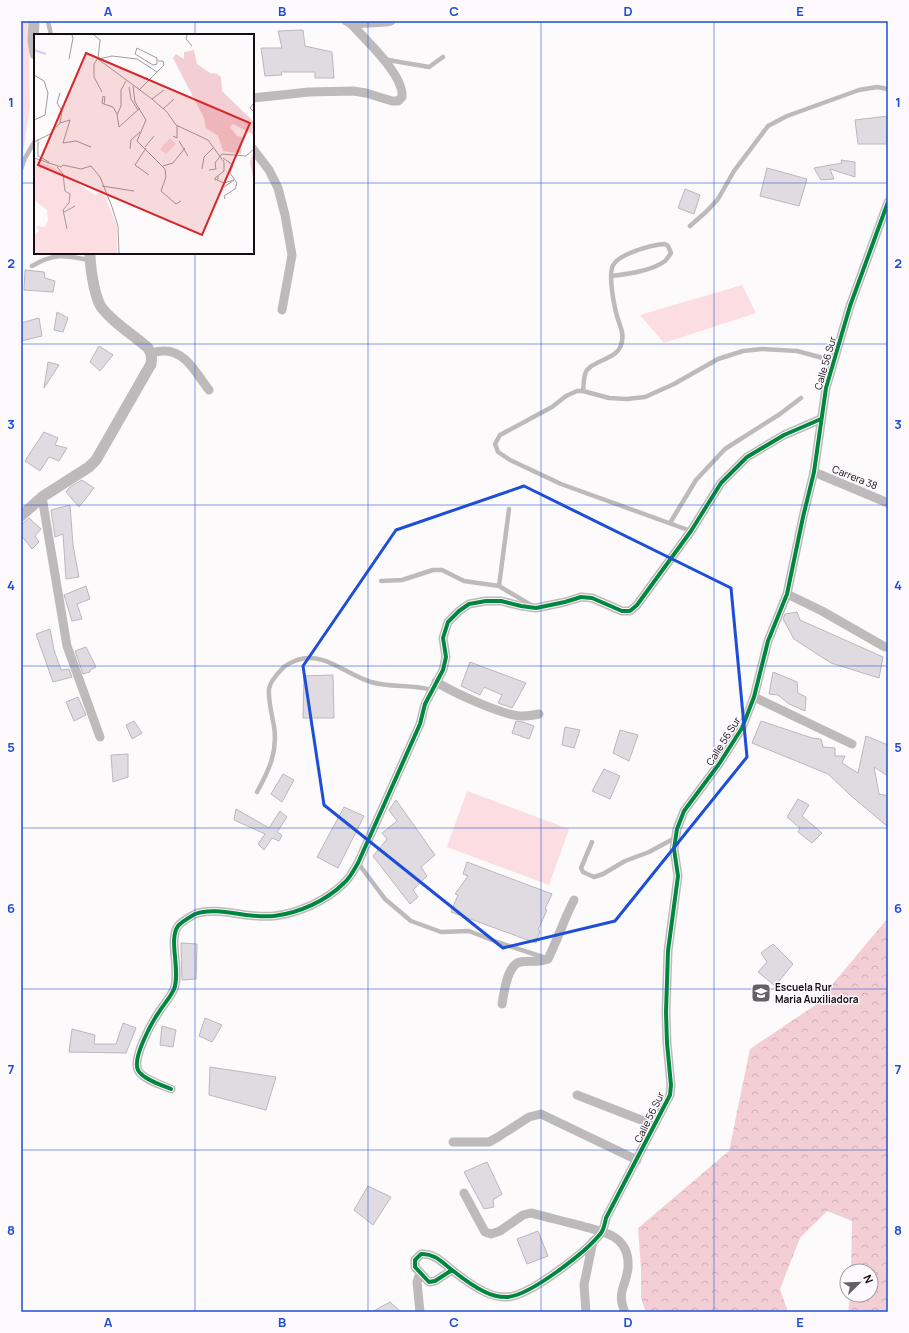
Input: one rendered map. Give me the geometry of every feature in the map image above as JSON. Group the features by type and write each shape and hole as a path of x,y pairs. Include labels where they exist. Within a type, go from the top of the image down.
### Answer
{"street":[{"path":"34,21 34,34"},
{"path":"349,22 391,21"},
{"path":"254,98 308,92 353,91 366,93 392,102 398,101 402,97 399,81 383,58 349,22"},
{"path":"254,150 270,170 278,188 285,215 292,255 288,284 282,310"},
{"name":"Calle 56 Sur","path":"602,1231 606,1218 670,1095 671,1085 666,1012 668,951 678,876 674,849 675,838 684,811 719,764 742,728 754,697 768,641 787,594 814,472 826,388 850,306 888,202"},
{"path":"21,516 42,497 89,467 96,460 152,359 148,348 108,314 100,305 92,276 90,256"},
{"path":"151,353 165,351 177,354 186,359 209,390"},
{"path":"172,1089 143,1076 138,1070 136,1061 139,1050 159,1012 169,999 174,988 176,974 174,933 178,925 196,914 207,912 273,916 292,912 311,905 329,895 345,882 358,863 420,724 425,704 443,670 446,658 442,638 448,622 469,604 486,600 501,601 536,608 581,597 592,598 622,611 630,611 691,531 721,483 747,457 784,435 821,419"},
{"name":"Carrera 38","path":"814,472 888,503"},
{"path":"42,497 67,646 100,737"},
{"path":"787,594 822,611 885,647"},
{"path":"434,686 449,689 499,710 522,716 539,714"},
{"path":"754,697 852,744"},
{"path":"502,1004 510,969 520,962 542,961 548,959 574,900"},
{"path":"577,1095 654,1125"},
{"path":"453,1142 489,1142 498,1138 529,1117 541,1114 637,1160"},
{"path":"464,1193 485,1232 491,1234 500,1231 523,1215 531,1213 602,1231 614,1237 624,1248 629,1259 627,1274 621,1290 621,1303 625,1312"},
{"path":"452,1270 435,1281 429,1282 415,1267 415,1260 421,1254 428,1254 445,1264 484,1292 495,1296 506,1297 523,1293 560,1269 593,1241 602,1231"},
{"path":"586,1312 584,1285 593,1241"},
{"path":"420,1273 417,1282 420,1312"}],"lane":[{"path":"48,21 51,34"},
{"path":"383,58 394,62 429,67 443,57"},
{"path":"690,226 708,211 718,198 734,171 768,126 787,116 859,90 878,87 888,89"},
{"path":"21,169 25,158 34,143"},
{"path":"583,391 584,378 588,369 614,355 621,347 624,334 616,309 612,289 612,276 612,268 616,260 655,244 665,244 668,246 670,253 665,260 654,266 636,272 612,276"},
{"path":"32,266 44,258 60,255 90,256"},
{"path":"691,531 561,484 510,460 498,452 495,444 500,435 552,407 566,396 577,391 583,391 609,398 627,399 645,397 674,384 718,359 743,351 762,349 797,351 834,360"},
{"path":"670,523 696,480 725,449 802,398"},
{"path":"499,586 509,509"},
{"path":"381,581 402,580 433,570 442,570 464,581 499,586 536,608"},
{"path":"257,792 270,767 275,748 269,689 276,675 286,664 303,659 322,659 370,682 388,686 434,686"},
{"path":"592,842 581,868 583,872 594,877 608,872 625,861 649,852 675,838"},
{"path":"358,863 385,899 411,921 441,932 469,931 548,959"}],"highlighted area":[{"path":"524,486 731,588 747,757 615,921 503,948 324,805 303,666 396,530"}],"shaded area":[{"path":"21,21 28,21 30,106 21,165"},
{"path":"742,285 756,313 664,343 640,315"},
{"path":"467,791 569,829 549,885 447,847"}],"green space":[{"path":"888,918 888,1312 848,1312 849,1303 879,1303 879,1263 851,1263 852,1221 827,1211 800,1238 780,1289 788,1312 646,1312 641,1298 641,1268 638,1228 729,1151 750,1049 814,1006"}],"building":[{"path":"303,30 305,46 332,52 334,78 315,78 315,72 281,72 282,75 265,76 261,48 282,48 278,31"},
{"path":"888,116 887,144 858,144 855,120"},
{"path":"841,160 855,162 855,177 830,169 834,179 821,180 814,168 842,163"},
{"path":"767,168 807,179 799,206 760,196"},
{"path":"685,189 700,195 694,214 678,208"},
{"path":"25,270 44,272 45,278 55,281 53,292 24,290"},
{"path":"57,312 68,318 63,332 54,330"},
{"path":"39,318 42,336 21,341 21,323"},
{"path":"99,346 113,355 100,371 90,362"},
{"path":"48,362 59,365 44,388"},
{"path":"44,432 58,438 55,445 67,448 59,461 49,457 40,471 25,461"},
{"path":"82,480 94,488 79,507 66,492 70,487"},
{"path":"70,505 73,545 79,577 66,579 63,534 55,537 51,510"},
{"path":"29,518 41,529 35,536 39,542 32,549 21,535 21,525"},
{"path":"86,586 90,599 77,604 82,619 72,621 64,595"},
{"path":"797,612 800,620 883,657 879,678 831,663 794,639 783,619 785,614"},
{"path":"50,629 54,650 61,670 69,669 72,677 53,682 36,634"},
{"path":"86,647 96,667 90,670 90,672 83,674 75,651"},
{"path":"470,662 526,683 512,708 498,703 502,695 484,687 480,695 461,686"},
{"path":"773,672 797,682 798,693 806,697 805,711 789,704 778,695 769,694"},
{"path":"333,675 334,718 303,718 304,676"},
{"path":"78,697 86,715 74,721 66,702"},
{"path":"134,721 142,733 132,739 126,725"},
{"path":"516,721 534,726 529,739 512,733"},
{"path":"761,721 812,738 821,739 823,747 835,748 835,756 845,756 842,763 858,773 866,736 888,745 888,776 874,767 879,794 888,796 888,827 828,774 752,743"},
{"path":"565,727 580,730 574,748 562,745"},
{"path":"620,730 638,735 629,761 613,753"},
{"path":"128,754 128,777 113,782 111,755"},
{"path":"604,769 620,776 610,799 592,791"},
{"path":"283,774 294,780 282,802 271,794"},
{"path":"798,799 809,805 802,816 822,833 812,843 798,832 800,828 787,817"},
{"path":"396,800 435,855 421,867 427,876 413,890 418,897 410,904 373,856 387,839 382,833 397,821 389,810"},
{"path":"344,807 364,816 338,868 317,857"},
{"path":"236,809 269,828 280,811 287,817 277,832 282,835 279,841 272,838 264,850 258,844 265,834 234,820"},
{"path":"467,862 552,894 538,930 540,931 536,943 451,912 458,895 455,894 468,876 463,874"},
{"path":"181,943 197,944 196,979 182,980"},
{"path":"773,944 793,964 775,986 758,972 767,962 761,953"},
{"path":"205,1018 222,1025 212,1042 199,1036"},
{"path":"123,1023 136,1028 126,1053 69,1052 72,1029 95,1035 94,1044 116,1044"},
{"path":"162,1026 176,1030 173,1047 160,1045"},
{"path":"210,1067 276,1077 266,1110 209,1095"},
{"path":"487,1162 502,1194 493,1200 494,1207 484,1209 464,1172"},
{"path":"368,1186 391,1197 373,1225 354,1210"},
{"path":"538,1231 548,1256 527,1264 517,1239"},
{"path":"390,1302 401,1312 372,1312"}],"cycle path":[{"path":"452,1270 435,1281 429,1282 415,1267 415,1260 421,1254 430,1255 441,1261 477,1288 492,1295 501,1297 516,1295 529,1290 571,1261 594,1241 602,1231 606,1218 670,1095 671,1085 666,1012 668,951 678,876 674,849 677,829 684,811 719,764 742,728 754,697 768,641 787,594 814,472 826,388 850,306 888,202"},
{"path":"171,1089 144,1076 138,1070 137,1064 140,1049 148,1032 174,989 176,982 174,939 178,926 183,921 195,914 207,911 264,916 274,916 293,912 321,901 348,879 358,863 420,724 425,704 443,670 446,657 443,638 448,622 469,604 486,601 501,601 536,608 581,597 592,598 622,611 630,611 637,605 691,531 721,483 747,457 784,435 821,419"}],"place":[{"name":"Escuela Rur Maria Auxiliadora","path":"761,993"}]}
